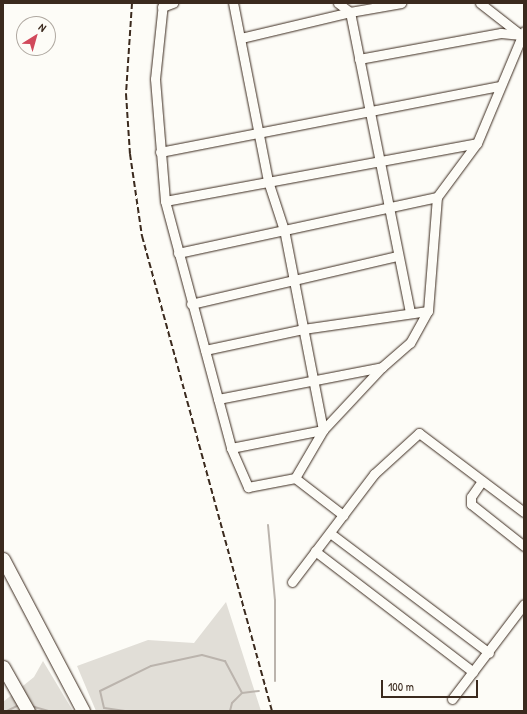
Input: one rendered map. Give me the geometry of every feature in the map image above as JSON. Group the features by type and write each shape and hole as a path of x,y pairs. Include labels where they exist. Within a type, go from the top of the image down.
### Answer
{"highway":[{"path":"3,559 83,711"},
{"path":"3,666 28,711"},
{"path":"3,684 18,711"}],"street":[{"path":"173,3 162,5 156,53 160,152 165,201 191,304 231,448 248,487 295,478 343,515"},
{"path":"233,3 268,181 284,230 323,430"},
{"path":"338,3 350,12 380,159 397,256 410,311"},
{"path":"241,38 350,12 401,3"},
{"path":"480,3 523,34"},
{"path":"360,59 500,33 523,34"},
{"path":"295,478 323,430 382,366 403,352 428,311 436,197 477,143 523,34"},
{"path":"160,152 258,131 500,86"},
{"path":"165,201 380,159 477,143"},
{"path":"178,253 284,230 388,210 436,197"},
{"path":"191,304 293,279 397,256"},
{"path":"205,350 303,329 410,311 428,311"},
{"path":"218,399 382,366"},
{"path":"231,448 323,430"},
{"path":"292,582 374,474 419,433 524,512"},
{"path":"482,481 471,497 471,504 524,546"},
{"path":"330,533 489,653"},
{"path":"315,551 473,672"},
{"path":"452,699 489,653 524,604"}],"shaded area":[{"path":"226,602 261,711 96,711 77,666 148,640 194,643"},
{"path":"43,661 73,711 3,711 3,702 34,677"}],"waterway":[{"path":"268,525 275,600 275,681"},
{"path":"125,711 104,708 100,691 151,666 202,655 225,661 242,693 259,691"},
{"path":"230,711 232,703 242,693"},
{"path":"7,711 19,705"},
{"path":"31,706 49,711"}],"railway":[{"path":"132,3 126,94 130,154 142,236 272,711"}]}
